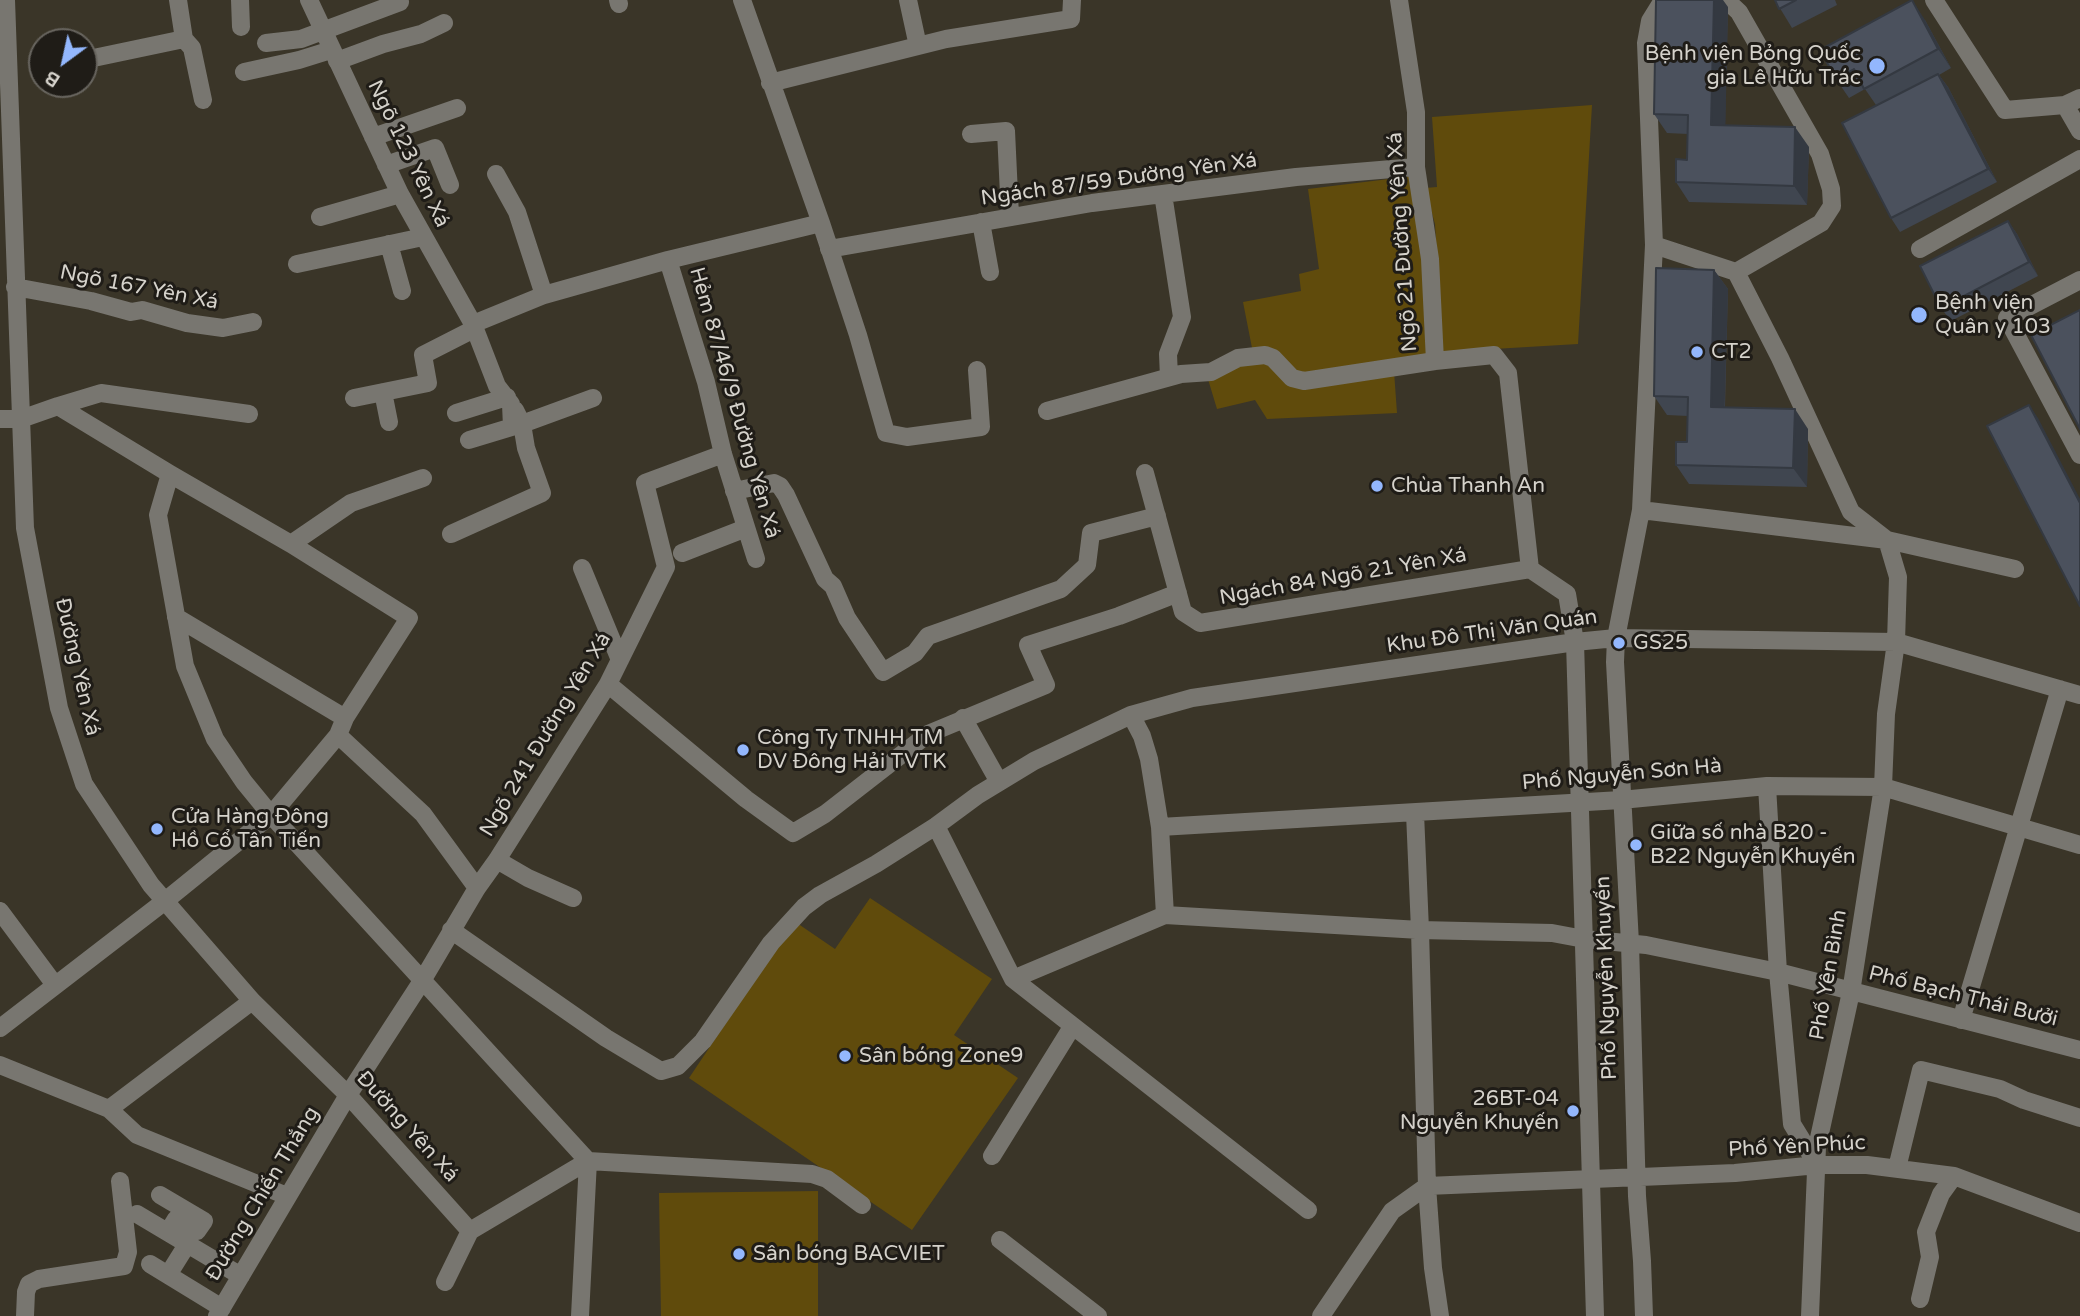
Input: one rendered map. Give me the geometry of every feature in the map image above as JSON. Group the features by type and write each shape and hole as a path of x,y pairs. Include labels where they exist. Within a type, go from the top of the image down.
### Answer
{"street":[{"name":"Đường Yên Xá","path":"6,0 4,34 24,528 59,708 84,784 151,885 252,1001 348,1095 470,1231"},
{"path":"178,0 184,38 191,48 203,100"},
{"path":"240,0 242,27"},
{"name":"Ngõ 123 Yên Xá","path":"309,0 400,194 473,324 497,386 509,400"},
{"path":"742,0 821,223 858,335 886,433 907,437 981,427 977,370"},
{"path":"908,0 918,46"},
{"path":"770,83 918,46 1071,19 1072,0"},
{"name":"Ngõ 21 Đường Yên Xá","path":"1399,0 1416,112 1416,167 1430,259 1435,361 1494,355 1508,373 1531,569"},
{"name":"Phố Nguyễn Khuyến","path":"1644,1316 1616,638 1642,510 1654,246 1646,43 1650,21 1662,0"},
{"path":"1726,0 1739,12 1820,153 1831,189 1832,206 1821,223 1736,272"},
{"path":"1934,0 2005,110 2073,102 2080,131"},
{"path":"267,43 301,39 400,2"},
{"path":"244,72 383,44 421,34 444,23"},
{"path":"98,57 184,38"},
{"path":"373,137 457,108"},
{"path":"971,134 1006,131 1010,216"},
{"path":"386,165 435,148 450,186"},
{"path":"1920,249 2080,159"},
{"name":"Ngách 87/59 Đường Yên Xá","path":"829,249 1010,216 1163,194 1296,177 1416,167"},
{"path":"496,174 517,212 544,295"},
{"path":"320,217 400,194"},
{"path":"1163,194 1182,317 1168,354 1169,377"},
{"path":"981,222 990,272"},
{"path":"354,398 429,383 423,355 472,330 473,324 544,295 668,260 821,223"},
{"path":"297,264 423,237"},
{"path":"389,244 402,291"},
{"path":"1654,246 1736,272 1780,358 1851,512 1886,540"},
{"name":"Hẻm 87/46/9 Đường Yên Xá","path":"668,260 756,559"},
{"path":"2080,280 2007,318 2080,455"},
{"name":"Ngõ 167 Yên Xá","path":"15,287 91,300 131,312 142,310 187,323 223,328 253,322"},
{"path":"1047,411 1181,374 1211,372 1238,358 1265,355 1273,358 1292,378 1304,381 1435,361"},
{"path":"383,392 389,422"},
{"path":"0,419 21,419 101,393 249,414"},
{"path":"522,424 593,398"},
{"path":"456,412 509,400"},
{"path":"452,534 542,493 526,448 522,424 509,400"},
{"path":"469,440 512,427 509,400"},
{"path":"0,1028 165,901 271,815 341,727 409,618 291,544 58,406"},
{"path":"677,584 666,567 645,483 723,454"},
{"name":"Ngách 84 Ngõ 21 Yên Xá","path":"1145,473 1183,612 1200,623 1531,569"},
{"path":"170,474 158,515 186,666 215,739 244,782 271,815 588,1161 580,1316"},
{"path":"291,544 351,503 423,478"},
{"path":"734,491 774,483 780,486 825,579 833,586 847,618 883,672 915,653 928,636 1061,589 1087,565 1091,533 1157,516"},
{"path":"1642,510 1886,540 2015,569"},
{"path":"682,552 746,528"},
{"name":"Phố Yên Bình","path":"1810,1316 1817,1146 1851,992 1883,787 1886,714 1896,642 1898,576 1886,540"},
{"name":"Ngõ 241 Đường Yên Xá","path":"422,981 477,888 608,684 666,567"},
{"path":"582,568 620,660"},
{"path":"1531,569 1567,594 1575,642"},
{"path":"608,684 746,799 793,833 825,814 928,734 1046,685 1028,645 1119,616 1178,593"},
{"path":"176,617 341,727 423,814 477,888"},
{"name":"Khu Đô Thị Văn Quán","path":"452,930 606,1038 661,1071 678,1066 703,1041 771,943 804,907 820,895 876,864 936,826 978,794 1034,761 1131,715 1192,698 1616,638 1896,642 2080,695"},
{"name":"Phố Nguyễn Khuyến","path":"1575,642 1595,1316"},
{"path":"1961,1020 2060,688"},
{"path":"1013,979 1165,915 1160,827 1149,759 1142,736 1131,715"},
{"path":"963,718 999,782"},
{"path":"1767,786 1778,972 1791,1124 1817,1165"},
{"name":"Phố Nguyễn Sơn Hà","path":"1160,827 1578,803 1767,786 1883,787 2080,845"},
{"path":"1415,813 1427,1186 1433,1268 1440,1316"},
{"path":"936,826 1013,979 1308,1210"},
{"path":"497,860 528,878 573,898"},
{"path":"0,911 55,985"},
{"name":"Phố Bạch Thái Bưởi","path":"1165,915 1420,930 1552,933 1630,943 1778,972 2080,1050"},
{"name":"Đường Chiến Thắng","path":"219,1312 348,1095 422,981"},
{"path":"110,1109 252,1001"},
{"path":"992,1156 1072,1027"},
{"path":"0,1065 110,1109 136,1135 287,1196"},
{"path":"1897,1168 1921,1070 2000,1089 2080,1118"},
{"path":"445,1282 470,1231 588,1161 812,1174 827,1179 862,1205"},
{"name":"Phố Yên Phúc","path":"1427,1186 1735,1173 1817,1165 1897,1168 1954,1176 2080,1223"},
{"path":"1920,1299 1930,1257 1926,1232 1941,1194 1954,1176"},
{"path":"24,1316 29,1284 38,1279 124,1265 128,1252 120,1181"},
{"path":"1321,1316 1392,1211 1427,1186"},
{"path":"160,1195 204,1221 197,1231 176,1219 168,1232"},
{"path":"137,1214 241,1276"},
{"path":"1000,1240 1098,1316"},
{"path":"168,1275 188,1243"},
{"path":"150,1264 219,1312"}],"shaded area":[{"path":"1592,105 1578,344 1443,352 1435,224 1425,188 1437,187 1432,117"},
{"path":"1413,176 1424,278 1427,357 1394,371 1397,413 1267,419 1255,400 1217,409 1207,376 1253,353 1243,302 1301,291 1299,274 1319,269 1308,189"},
{"name":"Sân bóng Zone9","path":"870,898 992,979 954,1035 1018,1078 912,1230 689,1078 794,921 835,949"},
{"name":"Sân bóng BACVIET","path":"818,1191 818,1316 661,1316 659,1193"}],"building":[{"path":"1656,0 1714,0 1711,125 1795,127 1794,186 1676,182 1676,159 1687,160 1688,115 1654,114"},
{"path":"1775,0 1796,0 1779,9"},
{"path":"1912,0 1938,49 1864,89 1854,69 1836,79 1820,50"},
{"path":"1938,74 1988,169 1891,218 1842,123"},
{"path":"2008,221 2029,262 1941,308 1920,266"},
{"name":"CT2","path":"1656,268 1714,270 1711,407 1795,409 1793,468 1676,465 1676,442 1687,442 1688,397 1654,396"},
{"path":"2080,310 2080,429 2031,335"},
{"path":"2029,405 2080,503 2080,606 1987,426"}],"place":[{"name":"Bệnh viện Bỏng Quốc gia Lê Hữu Trác","path":"1877,66"},
{"name":"Bệnh viện Quân y 103","path":"1919,315"},
{"name":"CT2","path":"1697,352"},
{"name":"Chùa Thanh An","path":"1377,486"},
{"name":"GS25","path":"1619,643"},
{"name":"Công Ty TNHH TM DV Đông Hải TVTK","path":"743,750"},
{"name":"Cửa Hàng Đông Hồ Cổ Tân Tiến","path":"157,829"},
{"name":"Giữa số nhà B20 - B22 Nguyễn Khuyến","path":"1636,845"},
{"name":"Sân bóng Zone9","path":"845,1056"},
{"name":"26BT-04 Nguyễn Khuyến","path":"1573,1111"},
{"name":"Sân bóng BACVIET","path":"739,1254"}]}
